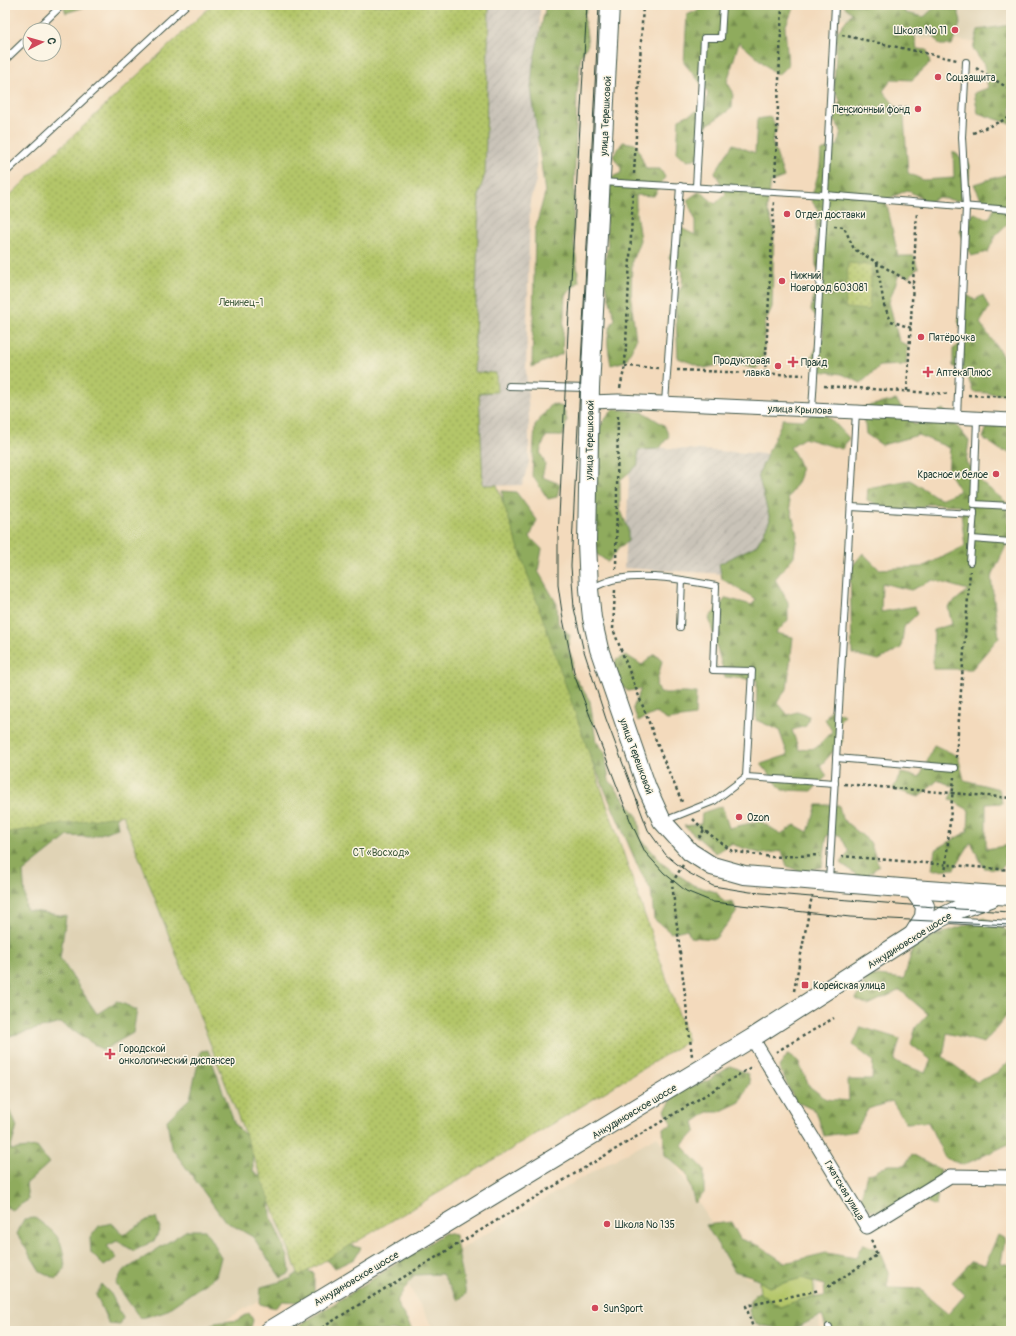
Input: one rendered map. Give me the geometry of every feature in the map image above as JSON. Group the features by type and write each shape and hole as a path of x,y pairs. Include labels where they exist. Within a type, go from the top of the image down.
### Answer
{"street":[{"name":"улица Терешковой","path":"610,5 590,395 587,542 589,589 592,618 599,649 647,788 662,821 690,852"},
{"name":"улица Крылова","path":"590,395 618,401 1011,420"},
{"path":"690,852 712,866 744,875 942,892 1005,895"},
{"path":"913,889 925,906 924,917 913,936"},
{"name":"Анкудиновское шоссе","path":"270,1331 752,1038 938,919 959,909 1005,895"},
{"name":"Гжатская улица","path":"752,1038 867,1227 950,1176 1011,1177"}],"lane":[{"path":"44,22 62,5"},
{"path":"5,173 186,5"},
{"path":"696,187 704,38 721,38 723,5"},
{"path":"812,410 826,195 835,5"},
{"path":"5,60 22,44"},
{"path":"957,417 966,207 962,137 966,62"},
{"path":"602,182 826,195 1011,210"},
{"path":"665,403 666,369 680,186"},
{"path":"509,386 590,395"},
{"path":"823,882 831,855 856,412"},
{"path":"970,562 974,514 977,418"},
{"path":"974,504 1011,506"},
{"path":"851,507 974,514"},
{"path":"972,539 1011,542"},
{"path":"589,589 616,579 648,577 682,580 716,586 713,670 752,671 746,777"},
{"path":"680,627 682,580"},
{"path":"836,758 955,768"},
{"path":"662,821 714,802 746,777 835,783"},
{"path":"938,919 1011,924"}],"path":[{"path":"643,5 625,366 618,401 616,579 613,629 662,756 687,812 704,830 732,851 771,857 831,855 1011,870"},
{"path":"834,34 966,62 1011,90"},
{"path":"830,115 908,107"},
{"path":"962,137 1011,117"},
{"path":"907,391 917,203"},
{"path":"824,225 844,226 854,249 913,284"},
{"path":"876,262 884,305 891,321 911,328"},
{"path":"625,366 814,375"},
{"path":"814,385 1011,397"},
{"path":"942,892 947,864 970,562"},
{"path":"835,783 1011,798"},
{"path":"692,1060 672,883 704,830"},
{"path":"793,999 813,891 823,882"},
{"path":"317,1331 396,1281 834,1018"},
{"path":"828,1287 877,1255 867,1227"},
{"path":"754,1331 746,1306 820,1290"}],"shaded area":[{"path":"489,5 540,5 536,181 530,200 526,370 529,414 529,462 522,485 483,486 479,393 496,374 474,373 479,193 485,174"},
{"name":"Школа № 11","path":"839,5 1011,5 1011,44 899,37 899,22 838,18"},
{"path":"631,446 782,455 775,566 759,576 624,568"},
{"name":"Городской онкологический диспансер","path":"123,815 299,1276 208,1331 5,1331 5,833"},
{"name":"Школа № 135","path":"657,1136 745,1277 762,1279 816,1254 820,1331 435,1331 406,1281 553,1194"}],"green space":[{"path":"63,5 91,5 66,13"},
{"path":"212,5 489,5 485,174 479,193 474,372 496,373 497,392 479,393 483,485 497,485 688,1041 500,1156 299,1276 123,815 5,833 5,200"},
{"path":"546,5 590,5 584,15 588,44 581,56 577,95 573,233 579,282 565,295 562,354 532,367 535,230 545,193 531,87 533,64"},
{"path":"709,5 795,5 785,27 788,66 777,75 739,42 727,82 733,92 732,108 703,128 706,140 703,156 688,161 677,153 679,119 706,107 708,92 684,63 687,15"},
{"path":"843,5 903,5 905,13 924,17 936,6 958,11 961,21 952,45 940,45 929,29 914,33 917,49 927,50 930,63 912,80 892,79 883,91 904,117 908,173 923,180 954,178 953,151 970,165 968,188 969,197 956,201 939,197 928,202 907,190 886,200 898,256 914,256 918,268 909,277 899,274 889,302 899,341 908,346 906,365 880,366 861,383 842,374 819,371 808,362 823,338 823,325 811,310 814,295 824,282 816,265 816,218 818,210 811,200 820,167 821,151 838,145 841,130 832,117 834,107 841,102 834,90 837,32 852,13"},
{"path":"1011,25 1011,124 978,113 974,93 988,88 984,65 973,49 978,30"},
{"path":"770,117 777,127 772,141 784,177 771,182 767,208 774,229 772,307 765,324 764,362 755,369 731,362 705,368 678,358 675,299 682,286 683,272 669,258 681,228 695,235 695,219 687,200 700,191 715,204 726,194 715,172 733,144 755,153 757,119"},
{"path":"623,142 636,144 646,169 660,169 665,177 654,196 636,195 636,212 640,240 632,261 631,299 636,340 626,361 611,365 608,335 615,319 603,277 608,247 605,210 612,177 621,173 621,168 613,156"},
{"path":"1011,173 1011,220 995,236 988,252 971,256 960,231 974,213 989,219 997,203 983,203 974,184"},
{"path":"848,263 872,265 869,310 845,308"},
{"path":"967,295 975,300 983,295 989,308 980,323 999,350 1011,375 1011,395 973,392 967,374 953,366 953,349 968,339 958,321"},
{"path":"896,400 915,425 943,409 969,441 966,462 980,481 1006,502 1010,537 991,578 999,637 972,669 933,669 934,630 952,624 948,607 968,590 933,580 911,590 882,583 881,612 915,606 917,614 904,627 901,648 879,660 852,654 850,569 863,553 879,569 922,567 965,546 960,505 928,504 901,516 867,500 868,488 910,480 940,499 960,491 948,472 950,448 918,435 882,445 866,434 863,407"},
{"path":"552,404 563,407 567,420 563,436 546,436 540,452 545,464 542,477 560,484 557,497 548,499 532,475 535,425"},
{"path":"613,409 643,412 664,425 669,436 659,449 638,450 638,465 620,480 620,508 628,529 628,541 620,547 608,562 588,548 591,438"},
{"path":"815,412 826,414 849,438 842,449 804,438 790,447 800,467 799,478 788,498 797,535 794,556 775,579 788,602 788,620 776,633 793,637 787,689 777,702 788,715 797,712 809,716 806,726 792,730 799,750 816,748 832,731 825,719 831,709 844,715 835,727 843,741 820,766 827,776 812,791 782,790 761,764 788,755 779,730 756,720 757,680 725,677 709,618 726,598 752,605 756,599 722,579 719,564 757,545 770,520 758,475 783,419 803,420"},
{"path":"992,414 1011,415 1011,452 1002,451 983,438"},
{"path":"502,491 516,492 537,520 530,537 542,549 538,571 557,604 558,623 570,635 568,648 573,660 571,671 590,701 596,741 605,752 609,780 638,817 641,839 663,864 693,885 716,892 724,902 733,902 737,912 715,939 690,937 687,929 671,933 654,919 651,890 640,871 584,742 505,520"},
{"path":"655,654 662,661 656,685 659,693 696,693 695,716 667,720 656,713 638,721 633,708 641,689 628,691 613,680 616,660 626,655 642,665"},
{"path":"934,745 958,756 964,780 999,789 1002,803 986,804 986,849 1011,845 1011,857 1001,869 984,868 971,842 954,869 932,870 935,850 968,831 969,810 949,799 955,787 938,780 919,797 893,789 901,773 920,777"},
{"path":"114,802 118,828 91,837 68,836 23,872 26,910 66,916 60,958 97,1014 117,1001 137,1010 133,1033 103,1050 61,1023 5,1037 5,821"},
{"path":"817,805 839,805 842,819 870,842 879,866 862,879 841,863 849,852 840,835 827,835 822,867 801,872 787,866 782,851 762,854 731,844 716,853 684,826 701,824 702,813 722,806 729,828 760,821 781,834 795,825 808,832"},
{"path":"985,918 1011,933 1011,1014 1009,1013 984,1043 947,1033 943,1057 977,1082 998,1072 1011,1059 1011,1143 963,1165 945,1158 928,1122 906,1123 892,1101 868,1109 856,1131 824,1136 816,1111 795,1101 779,1067 788,1054 798,1061 809,1086 826,1099 849,1101 848,1080 872,1080 873,1061 853,1045 861,1027 900,1039 894,1061 925,1073 931,1060 911,1044 916,1027 928,1014 900,990 868,1005 856,999 869,975 904,979 914,943"},
{"path":"208,1050 235,1125 252,1142 253,1171 269,1183 271,1217 288,1257 290,1273 281,1278 253,1237 225,1221 171,1147 167,1120 190,1098 201,1051"},
{"path":"731,1066 748,1074 750,1083 740,1102 719,1112 708,1112 694,1122 696,1131 682,1146 704,1169 704,1193 695,1203 686,1173 665,1155 663,1128 672,1125 665,1110 679,1089 704,1083"},
{"path":"5,1112 11,1112 17,1127 10,1150 37,1147 49,1163 26,1184 28,1200 12,1210 5,1206"},
{"path":"912,1154 941,1170 936,1206 920,1199 900,1213 870,1210 861,1197 867,1174 873,1173 888,1165 905,1165"},
{"path":"35,1218 54,1233 61,1243 65,1268 57,1279 40,1271 17,1234 24,1219"},
{"path":"156,1218 160,1228 155,1240 134,1251 117,1241 107,1246 117,1258 104,1266 91,1253 90,1238 99,1226 112,1223 123,1235 147,1220"},
{"path":"731,1222 740,1239 760,1246 785,1263 826,1253 856,1258 863,1244 878,1249 889,1274 887,1288 921,1289 930,1299 948,1314 965,1295 952,1282 972,1261 985,1265 998,1235 1005,1239 1001,1263 1011,1265 1011,1331 823,1331 826,1328 822,1315 790,1331 780,1331 771,1327 755,1324 749,1311 750,1301 758,1292 780,1307 802,1299 825,1296 824,1285 802,1278 769,1287 751,1276 734,1271 706,1225"},
{"path":"187,1230 205,1230 221,1257 216,1276 162,1313 140,1318 116,1284 122,1272"},
{"path":"445,1233 455,1235 466,1294 458,1300 442,1274 414,1275 396,1302 413,1331 291,1331"},
{"path":"335,1242 361,1248 354,1259 335,1268 321,1256"},
{"path":"303,1269 314,1273 314,1295 299,1302 283,1301 275,1308 260,1304 261,1287 290,1279"},
{"path":"813,1277 816,1312 762,1317 759,1282"},
{"path":"102,1285 111,1294 123,1318 120,1325 109,1324 96,1295"},
{"path":"249,1313 253,1320 250,1331 202,1331 215,1323 238,1320"}],"tram line":[{"path":"587,5 568,332 558,538 558,585 563,619 575,677 630,820 645,852 664,873 686,891 713,902 850,917 1011,925"},
{"path":"599,5 571,566 574,608 583,648 606,719 648,830 666,855 687,872 713,886 750,892 1011,912"}],"place":[{"name":"Школа № 11","path":"955,30"},
{"name":"Соцзащита","path":"938,77"},
{"name":"Пенсионный фонд","path":"918,109"},
{"name":"Отдел доставки","path":"787,214"},
{"name":"Нижний Новгород 603081","path":"782,281"},
{"name":"Пятёрочка","path":"921,337"},
{"name":"Прайд","path":"793,362"},
{"name":"Продуктовая лавка","path":"778,366"},
{"name":"АптекаПлюс","path":"928,372"},
{"name":"Красное и белое","path":"996,474"},
{"name":"Ozon","path":"739,817"},
{"name":"Корейская улица","path":"805,985"},
{"name":"Городской онкологический диспансер","path":"110,1054"},
{"name":"Школа № 135","path":"607,1224"},
{"name":"SunSport","path":"595,1308"}],"park label":[{"name":"Ленинец-1","path":"241,302"},
{"name":"СТ «Восход»","path":"381,852"}]}
